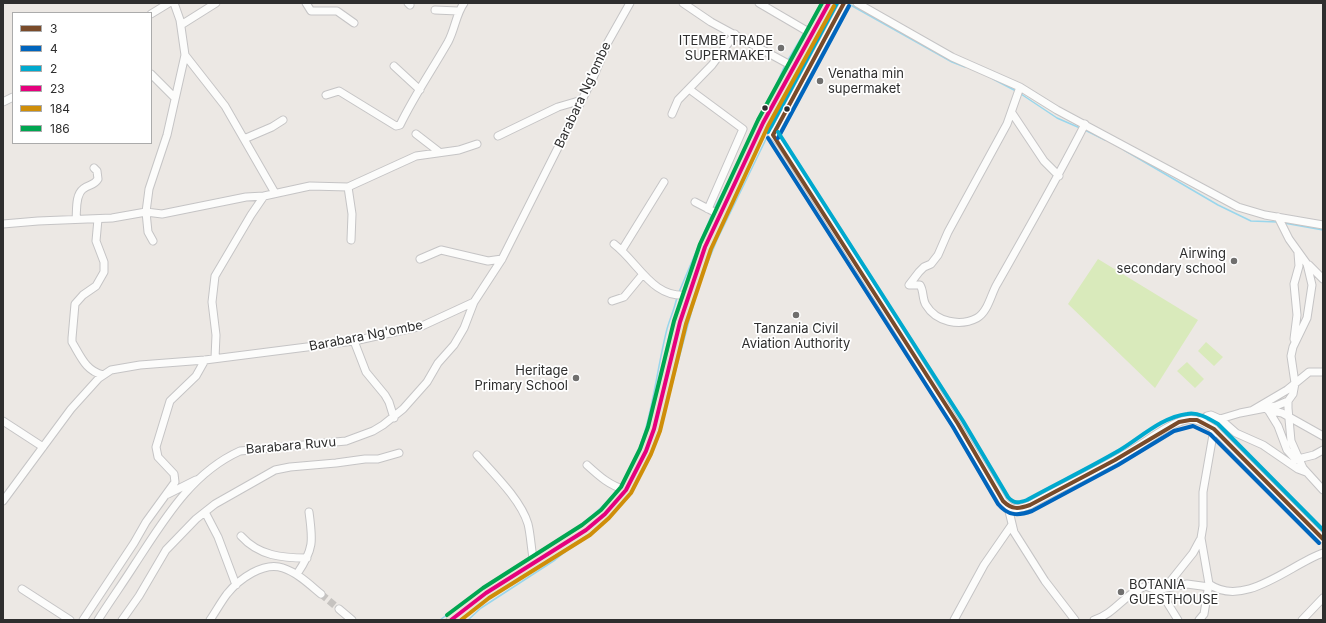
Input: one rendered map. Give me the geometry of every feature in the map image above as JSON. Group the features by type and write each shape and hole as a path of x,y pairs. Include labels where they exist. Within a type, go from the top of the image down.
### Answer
{"main road":[{"path":"451,620 486,593 586,530 605,514 626,490 646,451 654,429 688,295 705,247 763,123 829,3"}],"street":[{"path":"152,13 169,3"},
{"path":"153,241 148,232 146,212 149,188 167,135 185,55 181,24 174,3"},
{"path":"181,24 216,3"},
{"path":"306,3 311,12 337,11 354,23"},
{"path":"326,96 339,91 396,126 400,125 455,27 458,11 464,3"},
{"name":"Barabara Ng'ombe","path":"3,501 71,409 103,375 111,370 205,360 354,341 422,326 474,302 502,259 582,100 608,42 630,3"},
{"path":"683,3 706,20 735,34 794,67"},
{"path":"759,3 812,34"},
{"path":"774,135 844,3"},
{"path":"857,3 952,57 1020,87 1057,110 1238,207 1260,214 1323,225"},
{"path":"435,10 458,11"},
{"path":"672,114 678,100 712,65 735,34"},
{"path":"185,55 225,106 275,193"},
{"path":"394,66 420,90"},
{"path":"152,75 175,98"},
{"path":"1020,87 1012,113 948,232 938,255 931,264 924,267 919,272 909,285 920,285 925,304 930,310 949,322 968,321 978,317 985,310 995,288 1059,176 1085,124"},
{"path":"689,89 743,129 708,209"},
{"path":"3,102 12,98"},
{"path":"498,136 558,107 582,100"},
{"path":"1012,113 1044,161 1059,176"},
{"path":"244,139 272,127 283,120"},
{"path":"763,123 774,135 958,424 1008,507 1014,510 1030,505 1122,456 1175,424 1188,420 1200,421 1214,429 1322,536"},
{"path":"416,134 430,143 438,151"},
{"path":"3,224 112,218 146,212 162,214 246,197 264,196 310,186 348,187 411,158 438,151 459,150 477,144"},
{"path":"76,219 79,193 84,188 93,185 98,179 97,171 94,168"},
{"path":"622,250 664,182"},
{"path":"348,187 352,214 351,240"},
{"path":"214,358 216,335 212,302 215,276 251,214 264,196"},
{"path":"695,202 720,215"},
{"path":"1278,217 1307,264 1323,279"},
{"path":"98,219 96,241 104,262 104,272 96,286 83,295 75,304 72,342 87,366 93,372 103,375"},
{"path":"614,244 622,250 643,274 660,290 677,296 688,295"},
{"path":"420,259 441,250 488,261 502,259"},
{"path":"1220,419 1253,410 1268,409 1288,401 1293,394 1295,383 1292,356 1297,315 1294,284 1299,266 1298,251"},
{"path":"1294,341 1304,325 1311,297 1312,285 1307,264"},
{"path":"612,301 624,297 643,274"},
{"name":"Barabara Ruvu","path":"98,620 171,510 215,464 240,451 346,441 373,431 394,418 422,388 438,363 454,345 464,328 474,302"},
{"path":"354,341 366,372 390,402 394,418"},
{"path":"83,620 134,543 146,522 175,482 175,476 158,457 156,447 170,401 196,376 205,360"},
{"path":"1253,410 1295,383 1309,372 1323,372"},
{"path":"1288,401 1291,441 1300,462"},
{"path":"1268,409 1288,416 1323,436"},
{"path":"1268,409 1278,426 1287,450 1300,462 1323,490"},
{"path":"1200,421 1211,415 1220,419 1236,432 1262,445 1298,469 1308,473"},
{"path":"3,420 44,447"},
{"path":"1165,588 1193,553 1201,538 1203,526 1202,492 1214,429"},
{"path":"1300,462 1323,450"},
{"path":"122,620 139,596 166,550 215,504 275,470 290,467 336,464 364,459 378,459 398,453"},
{"path":"477,455 505,488 524,514 529,528 534,563"},
{"path":"587,465 602,479 618,488 626,490"},
{"path":"166,495 199,479"},
{"path":"1008,507 1011,526 1045,581 1075,620"},
{"path":"205,512 218,536 236,585"},
{"path":"297,574 307,558 311,545 309,512"},
{"path":"954,620 984,565 1011,526"},
{"path":"241,536 249,545 263,553 290,558 307,558"},
{"path":"1199,620 1204,614 1209,585 1201,538"},
{"path":"1156,590 1187,584 1209,585 1225,590 1252,588 1323,552"},
{"path":"210,620 236,585 260,569 270,565 282,567 297,574 322,594"},
{"path":"1094,620 1105,616 1140,588 1146,586 1156,590 1165,599 1178,620"},
{"path":"22,589 70,620"},
{"path":"1302,620 1323,598"},
{"path":"339,609 352,620"}],"green space":[{"path":"1098,259 1198,320 1155,388 1068,304"},
{"path":"1206,342 1223,357 1214,366 1198,351"},
{"path":"1187,362 1204,379 1195,388 1177,371"}],"waterway":[{"path":"807,28 821,3"},
{"path":"771,128 835,3"},
{"path":"847,3 952,62 965,67"},
{"path":"788,60 804,33"},
{"path":"761,118 785,65"},
{"path":"993,79 1016,91"},
{"path":"1021,94 1057,118 1080,128"},
{"path":"1085,130 1105,140"},
{"path":"648,456 657,440 699,284 717,240 769,133"},
{"path":"714,209 750,140"},
{"path":"1124,150 1218,205 1251,221 1278,222"},
{"path":"679,292 712,214"},
{"path":"1284,223 1323,230"},
{"path":"620,486 639,450 645,431 667,329 677,297"},
{"path":"534,557 589,518 600,509 618,489"},
{"path":"468,620 481,608 555,560 610,516 621,503"},
{"path":"440,620 477,592 531,559"}],"tunnel":[{"path":"321,594 339,609"}],"transit line":[{"name":"186","path":"447,615 483,588 582,525 601,510 621,487 640,449 648,427 674,321 700,244 758,120 822,3"},
{"name":"23","path":"451,620 486,593 586,530 605,514 626,490 646,451 654,429 680,322 705,247 763,123 829,3"},
{"name":"2","path":"768,132 837,3"},
{"name":"3","path":"773,135 844,3"},
{"name":"184","path":"461,620 489,598 590,535 609,518 631,493 651,454 660,431 686,324 711,249 768,126 834,6"},
{"name":"4","path":"778,138 849,6"},
{"name":"2","path":"778,132 963,421 1008,497 1012,501 1019,502 1027,500 1120,450 1169,419 1187,414 1195,414 1218,424 1323,530"},
{"name":"3","path":"773,135 958,424 1006,504 1016,508 1030,505 1115,460 1179,422 1197,420 1214,429 1323,539"},
{"name":"4","path":"768,138 953,427 998,504 1006,511 1014,514 1022,514 1032,511 1118,465 1174,431 1193,426 1210,434 1319,543"}],"place":[{"name":"ITEMBE TRADE SUPERMAKET","path":"781,48"},
{"name":"Venatha min supermaket","path":"820,81"},
{"name":"Airwing secondary school","path":"1234,261"},
{"name":"Tanzania Civil Aviation Authority","path":"796,315"},
{"name":"Heritage Primary School","path":"576,378"},
{"name":"BOTANIA GUESTHOUSE","path":"1121,592"}]}
